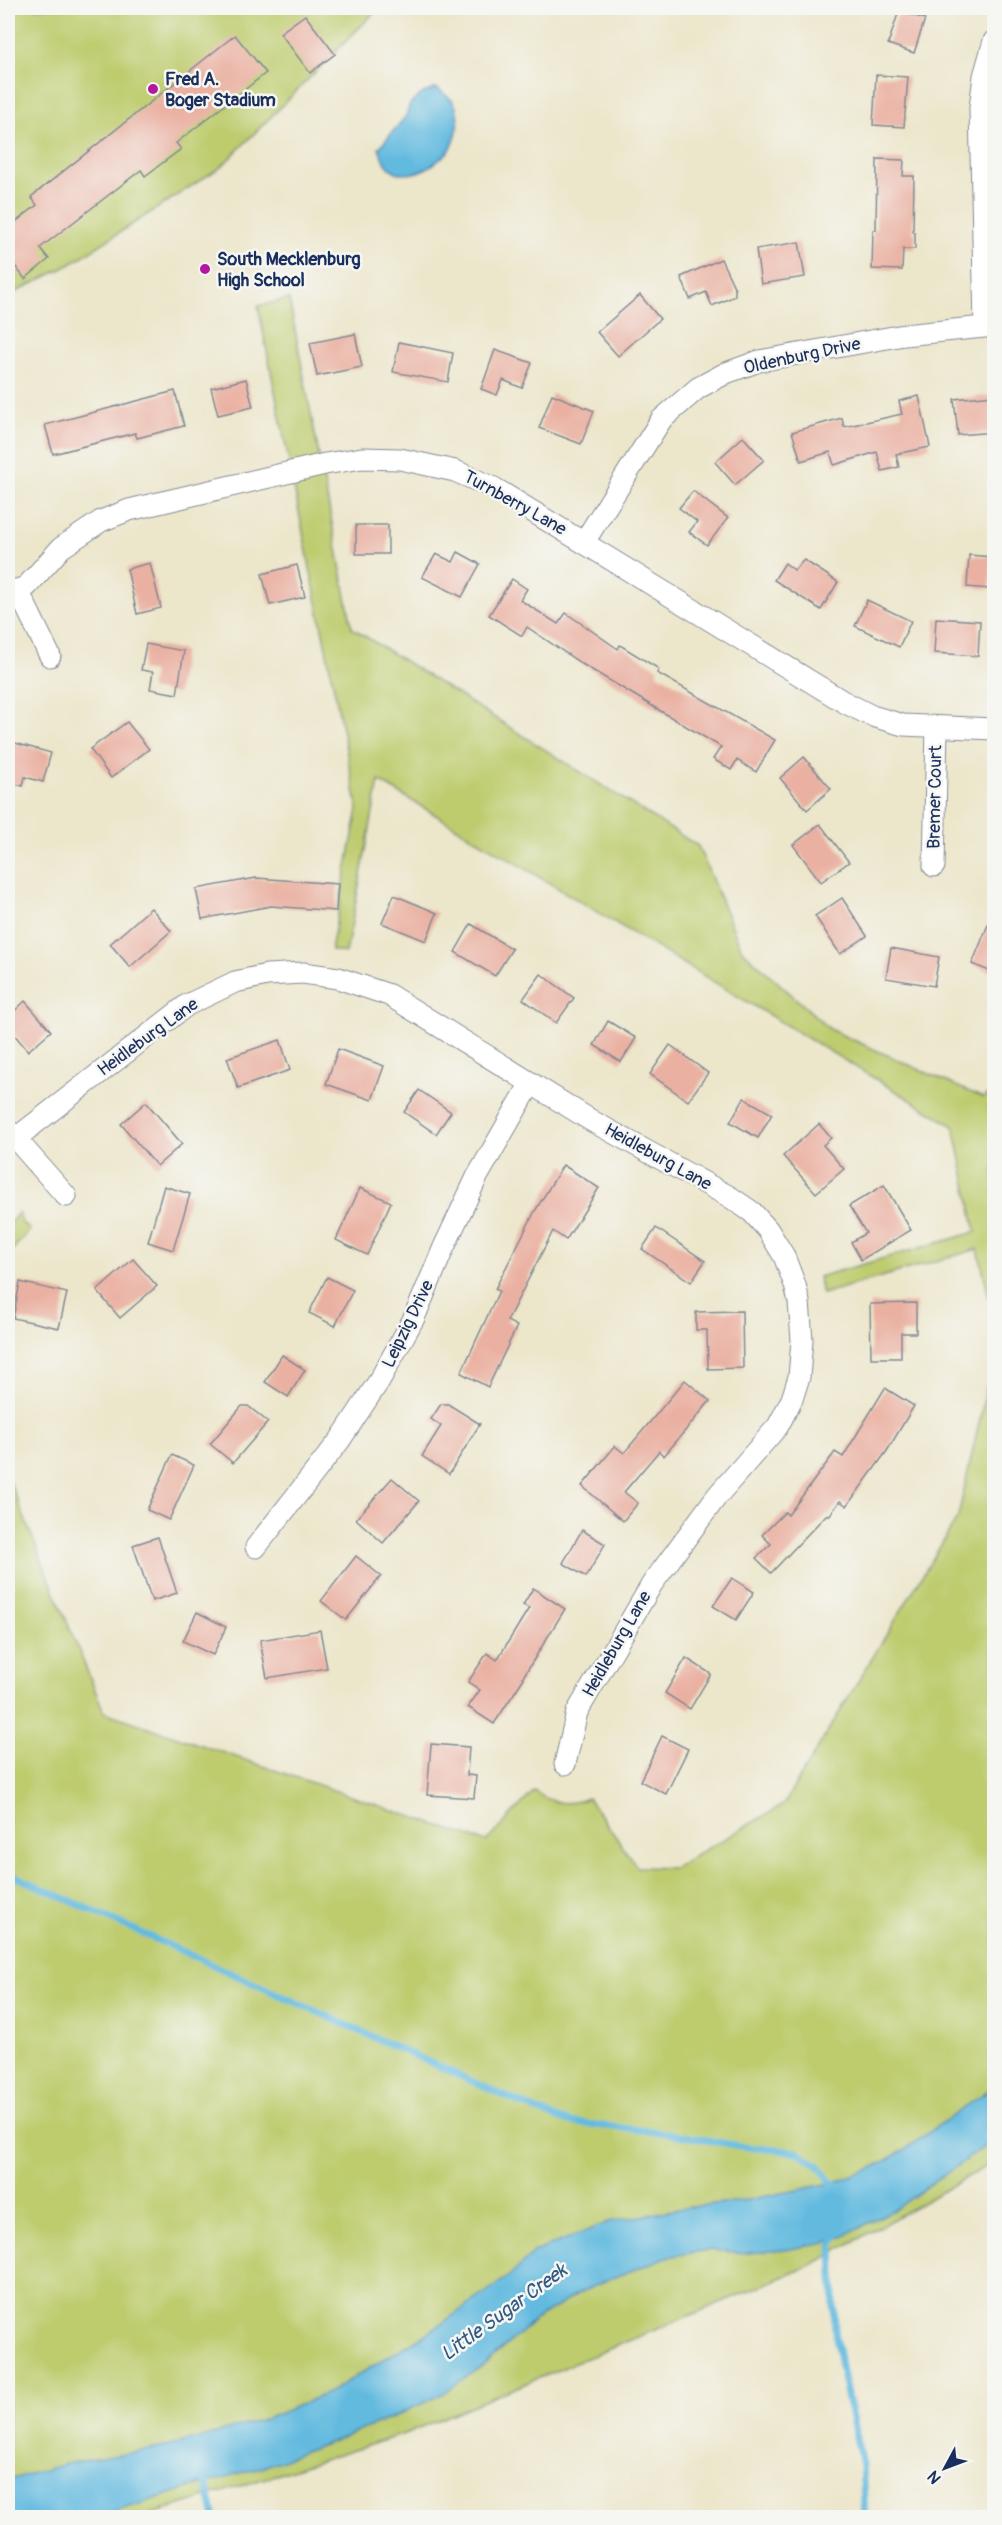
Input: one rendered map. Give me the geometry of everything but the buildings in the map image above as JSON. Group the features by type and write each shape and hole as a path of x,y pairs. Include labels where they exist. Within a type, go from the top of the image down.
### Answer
{"street":[{"path":"990,326 981,108 984,76 994,41"},
{"name":"Oldenburg Drive","path":"584,542 651,433 672,408 698,388 726,373 759,361 904,335 990,326"},
{"name":"Turnberry Lane","path":"13,590 27,586 61,548 101,521 129,510 325,464 362,458 400,459 455,471 494,488 844,702 887,721 937,727 994,729"},
{"path":"13,590 50,656"},
{"name":"Bremer Court","path":"934,866 937,727"},
{"name":"Heidleburg Lane","path":"11,1134 186,1005 227,985 267,975 303,973 326,976 389,995 592,1121 730,1197 752,1212 768,1230 784,1256 795,1285 802,1340 798,1377 792,1399 778,1426 759,1451 717,1496 652,1584 578,1712 566,1764"},
{"name":"Leipzig Drive","path":"256,1547 340,1440 380,1381 414,1318 477,1177 531,1083"},
{"path":"11,1134 66,1196"}],"green space":[{"name":"Fred A. Boger Stadium","path":"8,8 375,8 377,10 221,167 69,265 8,296"},
{"path":"289,299 352,628 698,846 742,950 831,1030 983,1098 994,1091 994,1319 978,1249 822,1294 818,1277 976,1232 954,1126 379,781 346,953 331,950 358,809 258,306"},
{"path":"19,1212 22,1223 30,1230 8,1255 8,1226"},
{"path":"994,1355 994,2162 814,2264 404,2434 143,2517 8,2517 8,1478 104,1712 486,1842 534,1791 547,1799 566,1803 588,1798 637,1867 674,1868 783,1805 958,1517"}],"water":[{"path":"437,88 452,100 457,112 454,142 447,153 428,167 418,172 399,173 384,160 379,148 406,116 410,104 423,93"},
{"name":"Little Sugar Creek","path":"994,2086 994,2140 897,2208 835,2240 786,2250 747,2253 708,2250 667,2257 577,2294 535,2320 485,2364 444,2393 347,2436 269,2465 98,2517 8,2517 8,2480 65,2464 166,2447 263,2420 330,2392 434,2329 513,2273 534,2252 609,2222 689,2207 742,2201 832,2183 876,2166 904,2150"}],"waterway":[{"path":"8,1873 538,2111 568,2122 667,2133 746,2147 798,2152 818,2165 837,2189"},
{"path":"838,2233 832,2247 835,2331 862,2464 865,2518"},
{"path":"204,2473 215,2518"}],"place":[{"name":"Fred A. Boger Stadium","path":"153,89"},
{"name":"South Mecklenburg High School","path":"205,269"}]}
